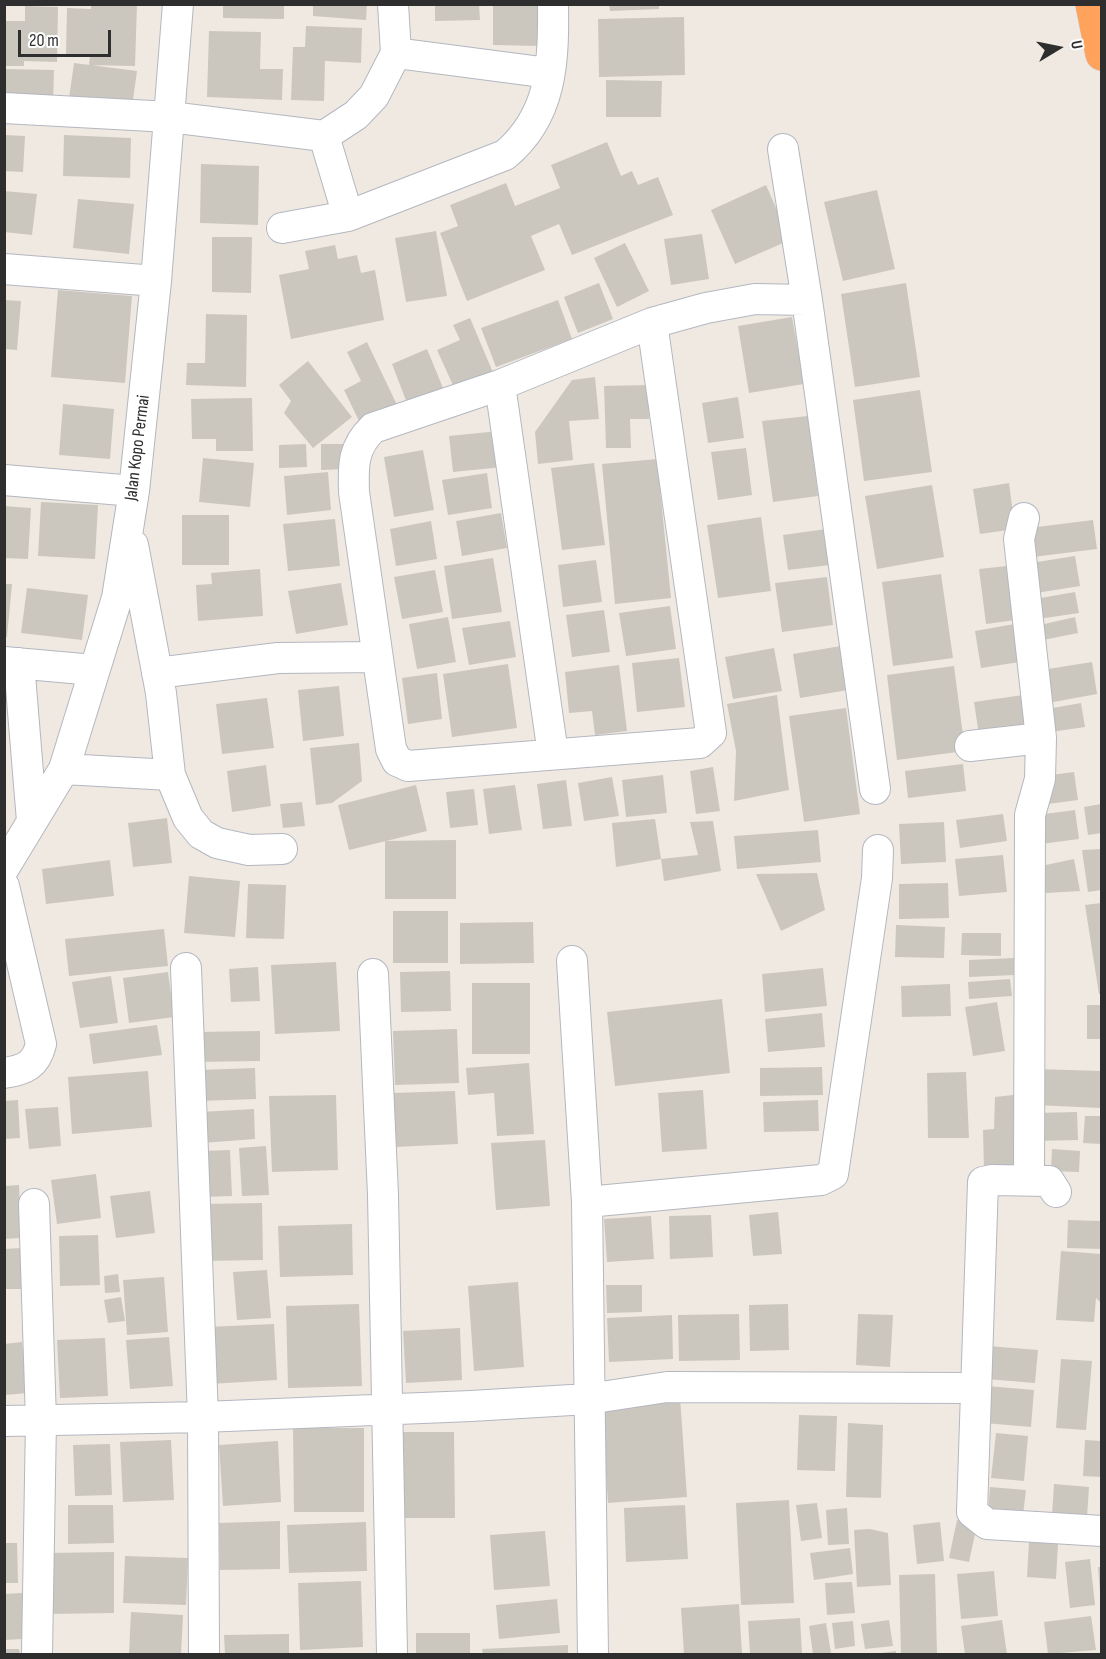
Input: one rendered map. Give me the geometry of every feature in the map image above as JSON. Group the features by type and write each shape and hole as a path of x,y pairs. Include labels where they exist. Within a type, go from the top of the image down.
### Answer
{"highway":[{"path":"1092,4 1101,54"}],"street":[{"name":"Jalan Kopo Permai","path":"4,868 64,769 117,598 134,491 156,281 178,4"},
{"path":"4,108 170,117 324,136 356,115 374,96 396,53 393,4"},
{"path":"282,228 348,216 505,155 518,144 535,122 547,90 554,46 553,4"},
{"path":"396,53 549,73"},
{"path":"324,136 348,216"},
{"path":"783,149 807,300 874,789"},
{"path":"4,269 156,281"},
{"path":"652,323 711,733 700,742 408,766 402,764 393,756 391,749 354,492 353,461 361,441 374,428 500,385 652,323 706,308 755,299 807,300"},
{"path":"500,385 553,754"},
{"path":"4,480 134,491"},
{"path":"1024,518 1019,538 1041,738 1040,779 1030,815 1042,1185 988,1180 983,1182 972,1512 987,1524 1101,1532"},
{"path":"129,523 157,673 170,775 188,818 201,834 217,843 249,850 282,849"},
{"path":"157,673 278,658 376,657"},
{"path":"32,821 12,662 94,670"},
{"path":"970,746 1041,738"},
{"path":"64,769 170,775"},
{"path":"587,1202 820,1180 833,1174 877,878 878,850"},
{"path":"4,886 41,1044 38,1058 31,1065 20,1071 4,1073"},
{"path":"572,961 587,1202 593,1654"},
{"path":"186,968 203,1417 204,1654"},
{"path":"373,974 383,1195 385,1408 392,1654"},
{"path":"34,1204 41,1420 37,1654"},
{"path":"4,1420 203,1417 588,1399 667,1387 975,1388"}],"building":[{"path":"91,4 137,4 135,66 89,65 90,55 66,54 67,8 91,9"},
{"path":"223,4 284,4 284,19 223,18"},
{"path":"313,4 367,4 366,20 313,16"},
{"path":"435,4 479,4 480,20 435,21"},
{"path":"493,4 539,4 539,46 493,45"},
{"path":"609,4 659,4 659,9 610,11"},
{"path":"25,6 58,7 57,62 24,61 24,66 4,66 4,21 25,21"},
{"path":"684,17 685,75 599,77 598,19"},
{"path":"306,26 362,28 361,63 325,61 324,101 291,100 293,47 305,47"},
{"path":"209,31 261,32 260,69 283,69 282,100 207,97"},
{"path":"74,63 137,71 131,114 68,106"},
{"path":"4,69 54,70 53,106 4,105"},
{"path":"606,80 662,81 661,117 606,117"},
{"path":"4,135 25,136 23,172 4,171"},
{"path":"64,135 131,138 130,178 63,176"},
{"path":"607,142 621,176 632,171 638,185 658,177 673,215 572,255 559,224 531,236 545,270 467,301 440,233 458,226 450,205 506,183 515,206 560,188 551,165"},
{"path":"201,164 259,166 258,225 200,223"},
{"path":"766,185 790,240 735,264 711,210"},
{"path":"877,190 895,269 843,281 824,202"},
{"path":"4,191 37,194 32,235 4,232"},
{"path":"78,199 134,204 129,254 73,248"},
{"path":"436,231 447,296 406,302 395,238"},
{"path":"702,234 709,279 671,285 664,239"},
{"path":"212,237 252,237 251,293 212,292"},
{"path":"625,243 649,291 617,307 594,258"},
{"path":"335,245 338,259 357,255 361,273 375,270 384,320 291,339 279,275 309,269 305,251"},
{"path":"599,283 613,319 578,333 564,297"},
{"path":"906,283 920,377 855,387 841,294"},
{"path":"58,290 132,296 125,383 51,377"},
{"path":"4,300 21,301 17,350 4,349"},
{"path":"558,300 572,339 496,367 481,328"},
{"path":"206,314 247,315 246,387 186,385 187,363 205,363"},
{"path":"792,317 804,384 749,393 738,326"},
{"path":"470,318 494,375 456,392 437,350 460,340 453,325"},
{"path":"367,342 397,405 360,423 344,390 361,381 347,352"},
{"path":"427,349 443,388 407,403 392,364"},
{"path":"308,361 352,417 313,448 284,413 291,401 279,385"},
{"path":"595,377 599,419 569,421 573,460 538,464 535,432 572,380"},
{"path":"648,385 649,419 630,419 631,448 606,448 604,386"},
{"path":"920,390 932,472 864,481 853,400"},
{"path":"738,397 744,438 708,443 702,403"},
{"path":"252,398 253,451 216,451 216,439 192,439 191,399"},
{"path":"63,404 114,409 110,459 59,455"},
{"path":"808,416 818,496 773,502 762,421"},
{"path":"499,431 503,467 453,472 449,436"},
{"path":"306,444 307,467 279,468 279,445"},
{"path":"321,444 344,444 345,469 321,470"},
{"path":"746,448 752,495 718,500 711,452"},
{"path":"423,450 434,510 394,517 384,457"},
{"path":"203,458 254,463 250,507 199,502"},
{"path":"657,459 671,598 615,604 602,464"},
{"path":"594,463 605,545 562,550 551,468"},
{"path":"328,472 331,510 287,515 284,476"},
{"path":"487,473 492,508 448,515 442,480"},
{"path":"1009,483 1015,529 980,534 973,489"},
{"path":"932,485 944,557 877,569 865,496"},
{"path":"41,502 98,505 95,559 38,556"},
{"path":"4,506 31,508 28,559 4,558"},
{"path":"501,513 507,548 462,556 456,521"},
{"path":"182,515 229,515 229,565 182,565"},
{"path":"761,517 771,591 718,598 707,525"},
{"path":"335,519 340,566 288,571 283,524"},
{"path":"1093,520 1097,549 1033,557 1029,528"},
{"path":"431,521 437,559 396,566 390,529"},
{"path":"826,529 830,565 788,570 783,535"},
{"path":"1075,556 1080,586 1036,593 1031,563"},
{"path":"493,558 502,612 452,619 444,566"},
{"path":"596,560 602,602 563,607 558,565"},
{"path":"1016,565 1023,619 986,624 979,569"},
{"path":"260,569 263,616 198,621 196,585 212,584 211,573"},
{"path":"435,570 443,612 402,619 394,577"},
{"path":"941,574 953,658 893,666 882,582"},
{"path":"827,577 833,625 782,632 775,583"},
{"path":"341,583 348,625 296,634 288,591"},
{"path":"4,584 12,584 7,637 4,636"},
{"path":"27,588 88,595 82,640 21,633"},
{"path":"1075,592 1079,613 1038,619 1035,599"},
{"path":"670,606 676,649 626,656 619,613"},
{"path":"604,610 610,652 572,657 566,615"},
{"path":"448,617 456,662 417,669 409,624"},
{"path":"1075,617 1078,633 1043,640 1040,625"},
{"path":"510,621 516,657 469,665 462,628"},
{"path":"1020,623 1026,661 981,668 975,631"},
{"path":"841,646 848,690 800,698 793,654"},
{"path":"774,648 782,691 733,699 725,657"},
{"path":"679,658 685,707 637,712 632,663"},
{"path":"1092,662 1097,694 1048,703 1042,670"},
{"path":"508,664 517,728 452,737 443,674"},
{"path":"619,665 627,731 595,735 592,711 569,713 565,672"},
{"path":"954,666 965,751 897,760 887,675"},
{"path":"437,673 442,719 408,724 402,678"},
{"path":"339,686 344,736 303,741 298,690"},
{"path":"1030,694 1036,734 980,742 974,702"},
{"path":"777,695 789,790 734,801 736,751 727,704"},
{"path":"267,698 274,748 222,754 216,704"},
{"path":"1081,703 1085,727 1051,732 1047,709"},
{"path":"846,708 860,814 804,822 789,716"},
{"path":"359,743 362,781 332,803 316,805 310,748"},
{"path":"963,764 966,791 908,798 905,771"},
{"path":"266,765 271,806 232,812 227,771"},
{"path":"713,767 720,811 696,814 690,771"},
{"path":"1074,772 1078,800 1048,804 1044,776"},
{"path":"663,775 667,813 626,817 622,780"},
{"path":"612,777 619,816 584,821 578,783"},
{"path":"566,780 572,826 543,829 537,784"},
{"path":"416,785 427,831 349,850 338,805"},
{"path":"515,785 522,830 489,834 483,789"},
{"path":"474,789 478,825 450,828 446,792"},
{"path":"302,802 305,826 283,828 280,804"},
{"path":"1101,804 1101,833 1088,835 1084,807"},
{"path":"1075,810 1079,839 1041,844 1037,815"},
{"path":"1003,814 1007,841 960,848 956,820"},
{"path":"167,818 172,863 133,867 128,823"},
{"path":"655,819 661,859 616,867 612,823"},
{"path":"713,821 721,871 664,881 661,859 698,855 690,822"},
{"path":"944,822 946,862 901,864 899,824"},
{"path":"818,830 821,862 737,869 734,836"},
{"path":"456,840 456,899 385,899 385,841"},
{"path":"1101,849 1101,890 1088,892 1082,850"},
{"path":"1003,855 1007,892 959,896 955,859"},
{"path":"1074,859 1080,891 1046,893 1041,866"},
{"path":"110,860 114,896 46,904 42,869"},
{"path":"817,873 825,910 781,931 756,874"},
{"path":"189,876 240,881 235,937 184,933"},
{"path":"948,883 949,918 899,919 899,884"},
{"path":"248,884 286,885 284,939 246,938"},
{"path":"1101,903 1101,994 1099,994 1085,905"},
{"path":"393,911 448,911 448,963 393,963"},
{"path":"533,922 534,963 460,964 460,923"},
{"path":"896,925 945,927 944,958 895,957"},
{"path":"164,929 168,966 69,976 65,939"},
{"path":"962,933 1001,933 1001,956 961,955"},
{"path":"1014,958 1015,975 969,977 969,960"},
{"path":"336,962 340,1031 275,1034 271,965"},
{"path":"258,967 260,1001 231,1002 229,969"},
{"path":"823,968 827,1006 765,1012 762,974"},
{"path":"450,971 451,1011 401,1012 400,972"},
{"path":"168,972 174,1017 129,1023 123,978"},
{"path":"111,976 118,1023 80,1028 72,982"},
{"path":"1010,979 1012,996 969,999 968,982"},
{"path":"472,983 530,983 530,1054 472,1054"},
{"path":"950,984 951,1016 902,1017 901,986"},
{"path":"722,999 730,1073 615,1086 607,1012"},
{"path":"997,1002 1005,1051 973,1056 965,1007"},
{"path":"1087,1005 1101,1005 1101,1039 1087,1039"},
{"path":"822,1013 825,1047 768,1052 765,1019"},
{"path":"157,1025 162,1055 93,1064 89,1034"},
{"path":"457,1029 459,1083 395,1085 393,1031"},
{"path":"260,1031 260,1061 197,1062 197,1032"},
{"path":"529,1063 534,1134 497,1136 494,1093 468,1095 466,1068"},
{"path":"822,1067 823,1095 760,1096 760,1068"},
{"path":"255,1068 256,1099 199,1101 198,1070"},
{"path":"1036,1069 1101,1071 1101,1108 1035,1105"},
{"path":"148,1071 152,1127 72,1134 68,1077"},
{"path":"966,1072 969,1138 928,1138 927,1073"},
{"path":"703,1090 707,1149 662,1152 658,1093"},
{"path":"455,1091 458,1144 395,1147 392,1093"},
{"path":"1022,1094 1023,1168 984,1171 983,1130 994,1129 995,1097"},
{"path":"336,1095 338,1170 272,1172 269,1096"},
{"path":"18,1100 20,1138 4,1139 4,1101"},
{"path":"818,1100 819,1131 764,1132 763,1102"},
{"path":"58,1107 61,1146 29,1149 25,1109"},
{"path":"254,1109 255,1139 202,1143 200,1112"},
{"path":"1077,1112 1078,1140 1033,1141 1033,1113"},
{"path":"1085,1116 1101,1116 1101,1144 1083,1143"},
{"path":"545,1140 550,1206 496,1210 491,1143"},
{"path":"266,1146 269,1195 242,1196 239,1148"},
{"path":"1052,1149 1080,1151 1079,1172 1051,1171"},
{"path":"230,1150 232,1196 203,1197 202,1151"},
{"path":"96,1174 101,1218 57,1224 51,1180"},
{"path":"19,1185 21,1238 4,1239 4,1186"},
{"path":"150,1191 155,1233 116,1238 110,1196"},
{"path":"262,1203 263,1260 203,1261 202,1204"},
{"path":"778,1212 782,1254 753,1256 749,1215"},
{"path":"711,1215 713,1257 670,1259 669,1216"},
{"path":"651,1216 654,1259 607,1262 604,1219"},
{"path":"1068,1220 1101,1221 1101,1249 1067,1248"},
{"path":"352,1224 353,1275 280,1277 278,1226"},
{"path":"98,1235 100,1285 60,1286 59,1236"},
{"path":"22,1248 24,1289 4,1289 4,1249"},
{"path":"1061,1251 1101,1254 1101,1303 1096,1298 1094,1322 1056,1320"},
{"path":"267,1270 271,1318 237,1320 233,1272"},
{"path":"118,1274 120,1292 105,1293 104,1276"},
{"path":"164,1277 168,1332 127,1335 123,1280"},
{"path":"518,1282 524,1367 474,1371 468,1286"},
{"path":"606,1285 642,1285 642,1312 607,1313"},
{"path":"121,1297 125,1321 108,1323 104,1300"},
{"path":"359,1304 362,1386 288,1388 286,1306"},
{"path":"788,1304 789,1350 750,1351 749,1305"},
{"path":"739,1314 740,1360 679,1361 678,1315"},
{"path":"858,1314 893,1315 890,1367 856,1365"},
{"path":"672,1315 673,1359 609,1362 607,1318"},
{"path":"274,1324 277,1380 209,1384 207,1327"},
{"path":"460,1328 462,1380 406,1383 403,1331"},
{"path":"169,1337 173,1386 130,1389 126,1340"},
{"path":"105,1338 108,1396 60,1398 57,1340"},
{"path":"22,1342 28,1393 4,1395 4,1344"},
{"path":"988,1346 1038,1350 1035,1383 986,1379"},
{"path":"1061,1359 1092,1361 1086,1430 1056,1428"},
{"path":"987,1386 1034,1390 1031,1427 984,1423"},
{"path":"680,1397 687,1497 608,1503 601,1403"},
{"path":"799,1415 837,1416 835,1471 797,1470"},
{"path":"848,1423 883,1425 881,1498 846,1497"},
{"path":"293,1428 364,1428 364,1512 294,1512"},
{"path":"401,1432 454,1432 455,1518 402,1518"},
{"path":"996,1433 1028,1436 1024,1481 991,1478"},
{"path":"171,1440 174,1500 123,1502 120,1442"},
{"path":"1085,1440 1101,1441 1101,1477 1083,1476"},
{"path":"278,1441 281,1502 223,1506 219,1445"},
{"path":"110,1444 112,1495 75,1496 73,1445"},
{"path":"1054,1484 1089,1487 1087,1517 1052,1515"},
{"path":"990,1487 1026,1490 1023,1515 988,1512"},
{"path":"789,1500 794,1603 741,1605 736,1503"},
{"path":"817,1503 822,1538 801,1541 796,1505"},
{"path":"68,1505 113,1505 114,1543 68,1544"},
{"path":"685,1505 688,1559 626,1562 624,1508"},
{"path":"847,1508 849,1544 828,1545 826,1510"},
{"path":"957,1520 977,1525 969,1562 949,1558"},
{"path":"280,1521 280,1569 220,1570 219,1523"},
{"path":"366,1522 367,1571 289,1573 287,1525"},
{"path":"940,1522 944,1561 917,1564 913,1525"},
{"path":"870,1529 888,1533 891,1585 857,1587 854,1530"},
{"path":"545,1531 550,1586 494,1590 490,1535"},
{"path":"1029,1542 1058,1544 1056,1579 1027,1577"},
{"path":"4,1543 17,1543 18,1583 4,1583"},
{"path":"850,1548 853,1574 814,1580 810,1553"},
{"path":"114,1552 114,1613 46,1614 46,1553"},
{"path":"125,1556 188,1558 186,1605 123,1603"},
{"path":"1090,1559 1095,1605 1070,1608 1065,1562"},
{"path":"1098,1567 1101,1567 1101,1593 1100,1593"},
{"path":"994,1571 998,1616 961,1619 957,1574"},
{"path":"935,1574 937,1654 901,1654 899,1575"},
{"path":"361,1581 363,1647 300,1650 298,1583"},
{"path":"852,1582 855,1613 827,1615 825,1583"},
{"path":"22,1593 22,1639 4,1640 4,1594"},
{"path":"557,1599 560,1633 499,1639 496,1605"},
{"path":"739,1604 742,1654 684,1654 681,1608"},
{"path":"131,1612 183,1615 181,1654 129,1654"},
{"path":"1091,1616 1096,1650 1048,1654 1044,1622"},
{"path":"800,1618 802,1654 750,1654 748,1621"},
{"path":"889,1620 893,1646 865,1649 861,1624"},
{"path":"1002,1620 1007,1654 965,1654 961,1626"},
{"path":"853,1621 855,1646 835,1649 832,1623"},
{"path":"826,1623 831,1653 813,1654 809,1626"},
{"path":"416,1633 470,1633 470,1654 416,1654"},
{"path":"289,1634 289,1654 225,1654 224,1635"},
{"path":"568,1645 568,1654 483,1654 482,1649"},
{"path":"4,1649 19,1649 20,1654 4,1654"},
{"path":"896,1651 896,1654 881,1654 881,1653"}]}
